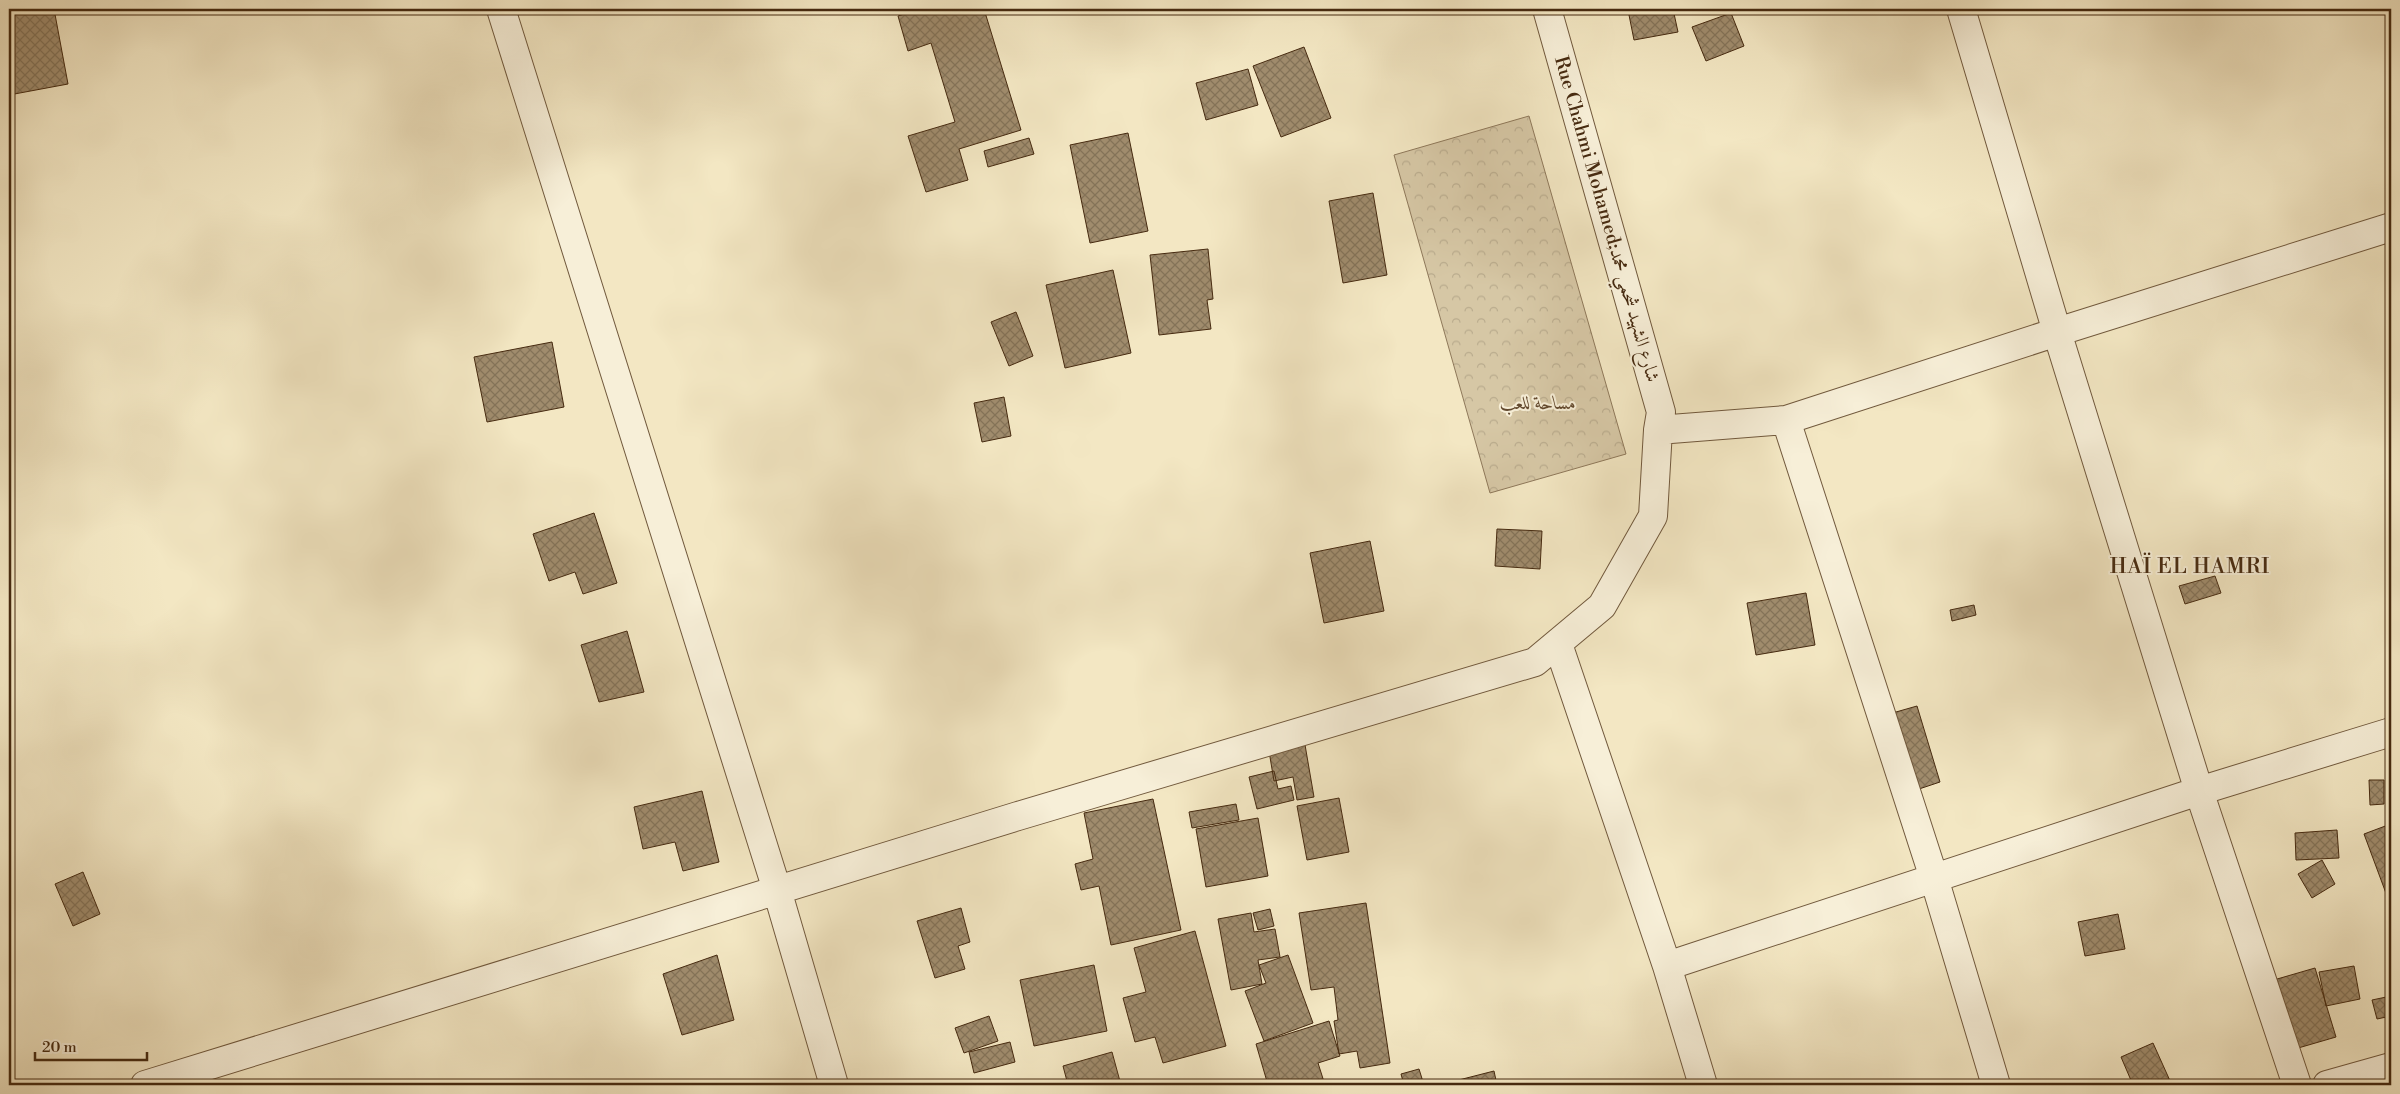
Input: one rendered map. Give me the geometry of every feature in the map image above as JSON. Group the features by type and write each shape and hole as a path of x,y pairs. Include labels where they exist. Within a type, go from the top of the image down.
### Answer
{"street":[{"path":"501,9 777,890 834,1085"},
{"name":"Rue Chahmi Mohamed;شارع الشهيد شحمي محمد","path":"145,1085 1018,816 1535,662 1602,606 1653,516 1658,430 1662,412 1548,9"},
{"path":"1961,9 2057,332 2200,791 2298,1085"},
{"path":"1658,430 1786,420 2057,332 2391,228"},
{"path":"1786,420 1934,878 1996,1085"},
{"path":"1558,644 1666,966 1703,1085"},
{"path":"1666,966 2200,791 2391,732"},
{"path":"2327,1085 2391,1067"}],"green space":[{"name":"مساحة للعب","path":"1529,116 1626,454 1490,493 1394,155"}],"building":[{"path":"9,9 54,9 68,84 9,95"},
{"path":"921,9 984,9 1021,130 959,149 968,180 926,192 908,136 955,122 931,43 908,51 898,16"},
{"path":"1673,9 1678,32 1634,40 1628,10"},
{"path":"1731,13 1744,46 1706,61 1692,27"},
{"path":"1304,47 1331,118 1281,137 1253,66"},
{"path":"1248,69 1258,105 1206,120 1196,83"},
{"path":"1128,133 1148,231 1090,243 1070,145"},
{"path":"1029,138 1034,154 988,167 984,151"},
{"path":"1373,193 1387,275 1343,283 1329,201"},
{"path":"1208,249 1213,299 1207,300 1211,329 1159,335 1150,255"},
{"path":"1113,270 1131,353 1065,368 1046,285"},
{"path":"1016,312 1033,356 1009,366 991,322"},
{"path":"552,342 564,407 487,422 474,357"},
{"path":"1004,397 1011,436 982,442 974,403"},
{"path":"594,513 617,583 583,594 575,572 549,581 533,534"},
{"path":"1497,529 1542,531 1540,569 1495,566"},
{"path":"1370,541 1384,611 1324,623 1310,553"},
{"path":"2215,576 2221,593 2185,604 2179,586"},
{"path":"1806,593 1815,645 1756,655 1747,603"},
{"path":"1974,605 1976,615 1952,621 1950,610"},
{"path":"627,631 644,692 599,702 581,645"},
{"path":"1917,706 1940,782 1913,791 1889,714"},
{"path":"1304,739 1314,797 1297,800 1293,777 1274,781 1268,745"},
{"path":"1274,771 1278,789 1291,786 1294,800 1257,809 1249,777"},
{"path":"2369,780 2384,780 2384,804 2370,805"},
{"path":"702,791 719,862 683,871 675,842 643,849 634,807"},
{"path":"1339,798 1349,852 1307,860 1297,806"},
{"path":"1153,799 1181,930 1111,945 1099,886 1081,890 1075,864 1093,859 1084,813"},
{"path":"1236,804 1239,820 1192,828 1189,812"},
{"path":"1258,818 1268,876 1206,887 1196,829"},
{"path":"2388,825 2391,832 2391,895 2387,896 2364,834"},
{"path":"2337,830 2339,858 2296,860 2295,833"},
{"path":"2322,860 2335,884 2312,898 2298,874"},
{"path":"83,872 100,914 73,926 55,884"},
{"path":"1366,903 1390,1063 1360,1068 1357,1051 1339,1054 1334,1021 1338,1020 1334,987 1311,990 1299,913"},
{"path":"961,908 970,942 958,946 965,969 935,978 917,921"},
{"path":"1270,909 1274,926 1258,930 1253,913"},
{"path":"1251,913 1254,932 1275,929 1280,957 1258,960 1262,984 1231,990 1218,919"},
{"path":"2118,914 2125,949 2085,956 2078,922"},
{"path":"1195,931 1226,1046 1163,1063 1155,1037 1135,1042 1123,998 1146,992 1134,948"},
{"path":"717,955 734,1020 682,1035 663,974"},
{"path":"1288,955 1313,1023 1264,1041 1245,991 1266,983 1259,965"},
{"path":"1094,965 1107,1031 1034,1046 1020,980"},
{"path":"2354,966 2360,999 2326,1006 2319,972"},
{"path":"2315,968 2336,1037 2281,1053 2260,984"},
{"path":"2391,996 2391,1016 2377,1019 2372,1000"},
{"path":"989,1016 998,1041 964,1053 955,1028"},
{"path":"1329,1021 1340,1056 1318,1063 1325,1085 1268,1085 1256,1044"},
{"path":"1010,1042 1015,1062 974,1073 969,1052"},
{"path":"2153,1043 2171,1083 2165,1085 2133,1085 2121,1057"},
{"path":"1112,1052 1121,1085 1068,1085 1063,1066"},
{"path":"1419,1069 1424,1085 1404,1085 1401,1074"},
{"path":"1494,1071 1497,1085 1452,1085 1451,1082"}],"district":[{"name":"HAÏ EL HAMRI","path":"2190,567"}]}
